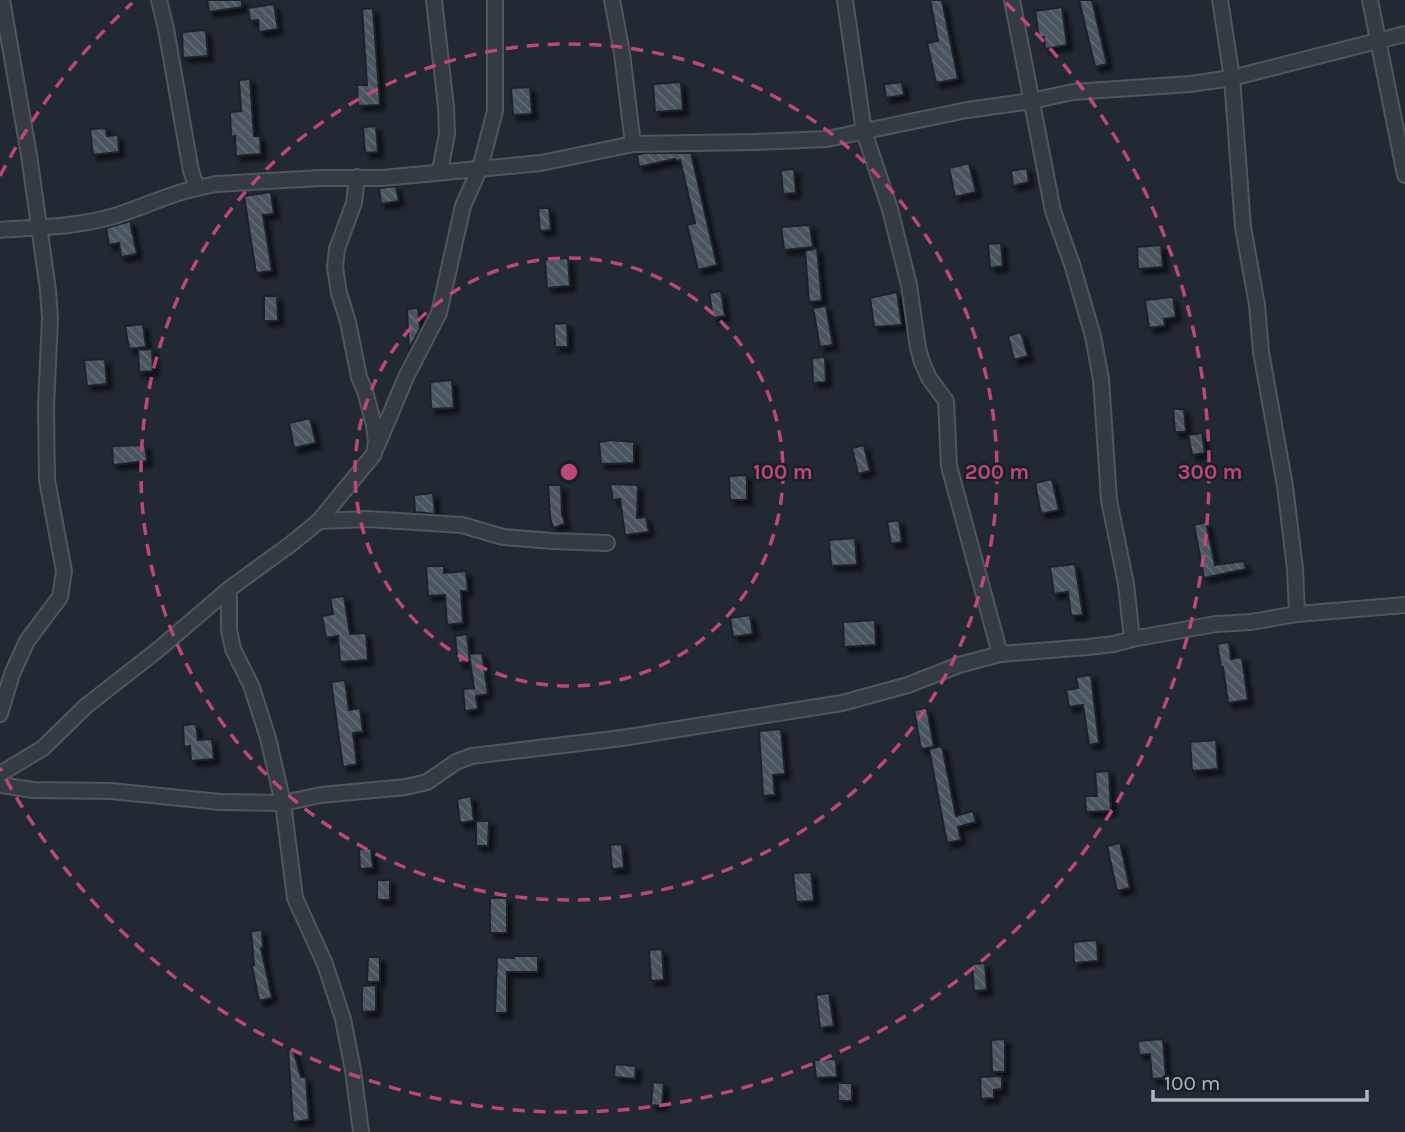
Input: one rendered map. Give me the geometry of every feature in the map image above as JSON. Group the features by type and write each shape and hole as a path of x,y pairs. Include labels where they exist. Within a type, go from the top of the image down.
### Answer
{"street":[{"path":"0,714 12,674 27,641 60,597 64,571 47,480 46,406 50,317 15,68 2,0"},
{"path":"159,0 191,171 197,188"},
{"path":"434,0 447,134 440,172"},
{"path":"0,774 43,748 86,706 159,649 229,589 319,521 374,454 406,377 439,313 463,206 480,168 495,111 495,0"},
{"path":"612,0 624,65 633,144"},
{"path":"845,0 864,132 893,221 909,285 922,362 929,378 946,401 949,466 1000,654"},
{"path":"1012,0 1053,211 1094,336 1101,379 1109,500 1126,584 1132,639"},
{"path":"1220,0 1232,78 1243,227 1257,305 1261,352 1285,486 1296,569 1297,614"},
{"path":"1370,0 1405,176"},
{"path":"0,230 84,223 113,217 181,192 216,184 382,178 541,163 633,144 827,139 967,110 1073,92 1190,84 1232,78 1405,33"},
{"path":"357,177 354,203 337,249 335,267 359,377 374,425 374,454"},
{"path":"319,521 368,519 463,525 503,537 607,543"},
{"path":"229,589 229,630 233,649 251,685 264,725 283,803 295,898 325,964 343,1019 361,1132"},
{"path":"0,785 33,790 111,792 220,802 283,803 321,795 406,787 427,782 456,762 472,756 622,738 842,703 908,685 959,665 1000,654 1114,644 1216,624 1251,622 1297,614 1405,605"}],"building":[{"path":"207,0 242,0 242,7 209,12"},
{"path":"930,0 942,0 958,79 936,83 927,43 938,41"},
{"path":"1079,0 1092,0 1107,64 1095,67"},
{"path":"274,4 278,29 259,32 258,20 250,21 248,8"},
{"path":"1062,7 1067,45 1045,49 1044,37 1039,37 1035,11"},
{"path":"373,8 380,105 358,106 357,85 367,85 362,9"},
{"path":"206,30 208,56 183,58 182,32"},
{"path":"250,79 254,136 260,136 261,154 236,156 235,136 231,137 230,112 241,111 239,80"},
{"path":"681,82 683,110 655,112 653,84"},
{"path":"902,82 904,95 886,98 884,84"},
{"path":"530,87 532,114 513,115 511,88"},
{"path":"376,126 378,152 365,153 363,127"},
{"path":"106,128 107,136 118,135 119,152 93,155 90,129"},
{"path":"691,153 717,265 698,270 687,225 695,223 680,160 639,167 637,155"},
{"path":"969,163 976,192 955,197 949,168"},
{"path":"1027,168 1029,182 1013,186 1011,171"},
{"path":"794,169 796,193 783,194 781,170"},
{"path":"396,186 399,201 381,204 379,188"},
{"path":"271,192 274,214 263,215 272,271 256,273 244,196"},
{"path":"538,208 549,208 551,230 540,231"},
{"path":"130,221 137,254 121,257 119,243 109,245 106,228"},
{"path":"810,225 813,247 784,250 781,227"},
{"path":"1001,243 1003,266 990,268 988,244"},
{"path":"1161,245 1163,267 1138,269 1137,247"},
{"path":"817,248 822,301 809,302 805,251"},
{"path":"568,258 570,286 547,288 545,260"},
{"path":"721,291 725,316 713,318 709,293"},
{"path":"897,292 902,325 874,327 870,298"},
{"path":"264,296 277,296 278,321 264,321"},
{"path":"1173,297 1176,317 1164,319 1165,326 1149,328 1145,300"},
{"path":"826,306 833,345 820,347 813,308"},
{"path":"418,308 420,329 409,349 407,309"},
{"path":"567,323 568,347 555,347 554,324"},
{"path":"143,324 146,347 129,349 125,326"},
{"path":"1021,332 1028,356 1014,360 1008,336"},
{"path":"152,349 153,371 139,372 138,350"},
{"path":"825,357 826,382 813,383 812,358"},
{"path":"105,359 107,384 87,386 84,360"},
{"path":"452,380 454,408 431,409 430,382"},
{"path":"1173,409 1184,409 1186,432 1175,432"},
{"path":"310,418 316,443 294,448 289,423"},
{"path":"1202,433 1205,453 1192,455 1188,435"},
{"path":"599,442 634,442 634,463 601,464"},
{"path":"145,445 147,461 113,465 112,446"},
{"path":"864,445 870,471 858,474 852,448"},
{"path":"747,475 747,500 730,500 729,476"},
{"path":"1052,479 1059,510 1041,514 1035,483"},
{"path":"610,484 638,485 637,518 646,517 649,532 625,535 620,499 613,500"},
{"path":"548,485 561,485 565,524 553,528 550,517"},
{"path":"433,493 435,514 415,512 414,495"},
{"path":"899,520 902,542 891,544 887,522"},
{"path":"1206,522 1215,565 1244,561 1246,569 1204,578 1194,525"},
{"path":"855,538 857,565 831,566 829,540"},
{"path":"1075,564 1083,615 1071,616 1068,592 1054,594 1050,567"},
{"path":"426,566 444,566 444,573 466,571 468,591 461,591 463,623 447,625 445,595 428,596"},
{"path":"344,596 350,634 366,633 368,660 340,662 338,636 326,638 322,616 333,614 330,598"},
{"path":"750,615 753,634 733,637 730,618"},
{"path":"875,620 876,645 844,647 843,622"},
{"path":"467,634 470,661 458,663 455,636"},
{"path":"1229,642 1231,659 1242,657 1248,700 1228,703 1217,644"},
{"path":"482,653 488,694 476,696 478,709 465,711 463,689 474,688 469,654"},
{"path":"1091,675 1099,743 1089,745 1083,705 1069,707 1066,690 1078,688 1076,677"},
{"path":"345,680 349,710 360,708 363,732 353,733 357,764 343,767 331,682"},
{"path":"927,708 934,747 921,749 914,710"},
{"path":"196,724 198,740 212,739 214,759 191,761 190,746 184,747 183,725"},
{"path":"781,729 785,774 773,775 775,795 763,796 759,731"},
{"path":"1216,740 1218,769 1192,771 1190,742"},
{"path":"942,746 956,816 973,811 976,822 958,827 961,840 947,843 929,749"},
{"path":"1109,771 1111,811 1086,812 1085,796 1097,796 1095,772"},
{"path":"471,796 474,821 460,823 457,799"},
{"path":"476,821 489,821 488,846 476,846"},
{"path":"1120,843 1130,888 1117,891 1107,846"},
{"path":"622,844 624,868 612,869 610,845"},
{"path":"371,848 373,868 360,869 359,849"},
{"path":"811,872 814,901 796,902 793,873"},
{"path":"377,880 390,880 390,900 377,900"},
{"path":"490,898 507,898 507,933 490,933"},
{"path":"262,930 261,948 272,998 259,1001 252,966 251,931"},
{"path":"1097,940 1098,961 1074,963 1073,942"},
{"path":"662,949 664,980 651,981 649,950"},
{"path":"538,956 538,972 507,972 507,1013 495,1013 497,957"},
{"path":"368,957 380,957 380,982 367,982"},
{"path":"985,963 987,990 974,991 972,964"},
{"path":"376,985 376,1011 362,1012 362,986"},
{"path":"829,993 834,1026 820,1028 816,995"},
{"path":"1005,1039 1005,1072 992,1072 991,1040"},
{"path":"1163,1039 1166,1078 1152,1079 1150,1054 1139,1055 1138,1041"},
{"path":"293,1049 301,1077 306,1077 309,1120 293,1122 288,1050"},
{"path":"836,1059 837,1077 816,1078 814,1060"},
{"path":"615,1064 636,1066 635,1079 614,1077"},
{"path":"1002,1076 1002,1089 994,1090 994,1098 981,1099 980,1077"},
{"path":"653,1082 664,1083 662,1106 651,1105"},
{"path":"838,1083 852,1083 852,1101 838,1101"}]}
